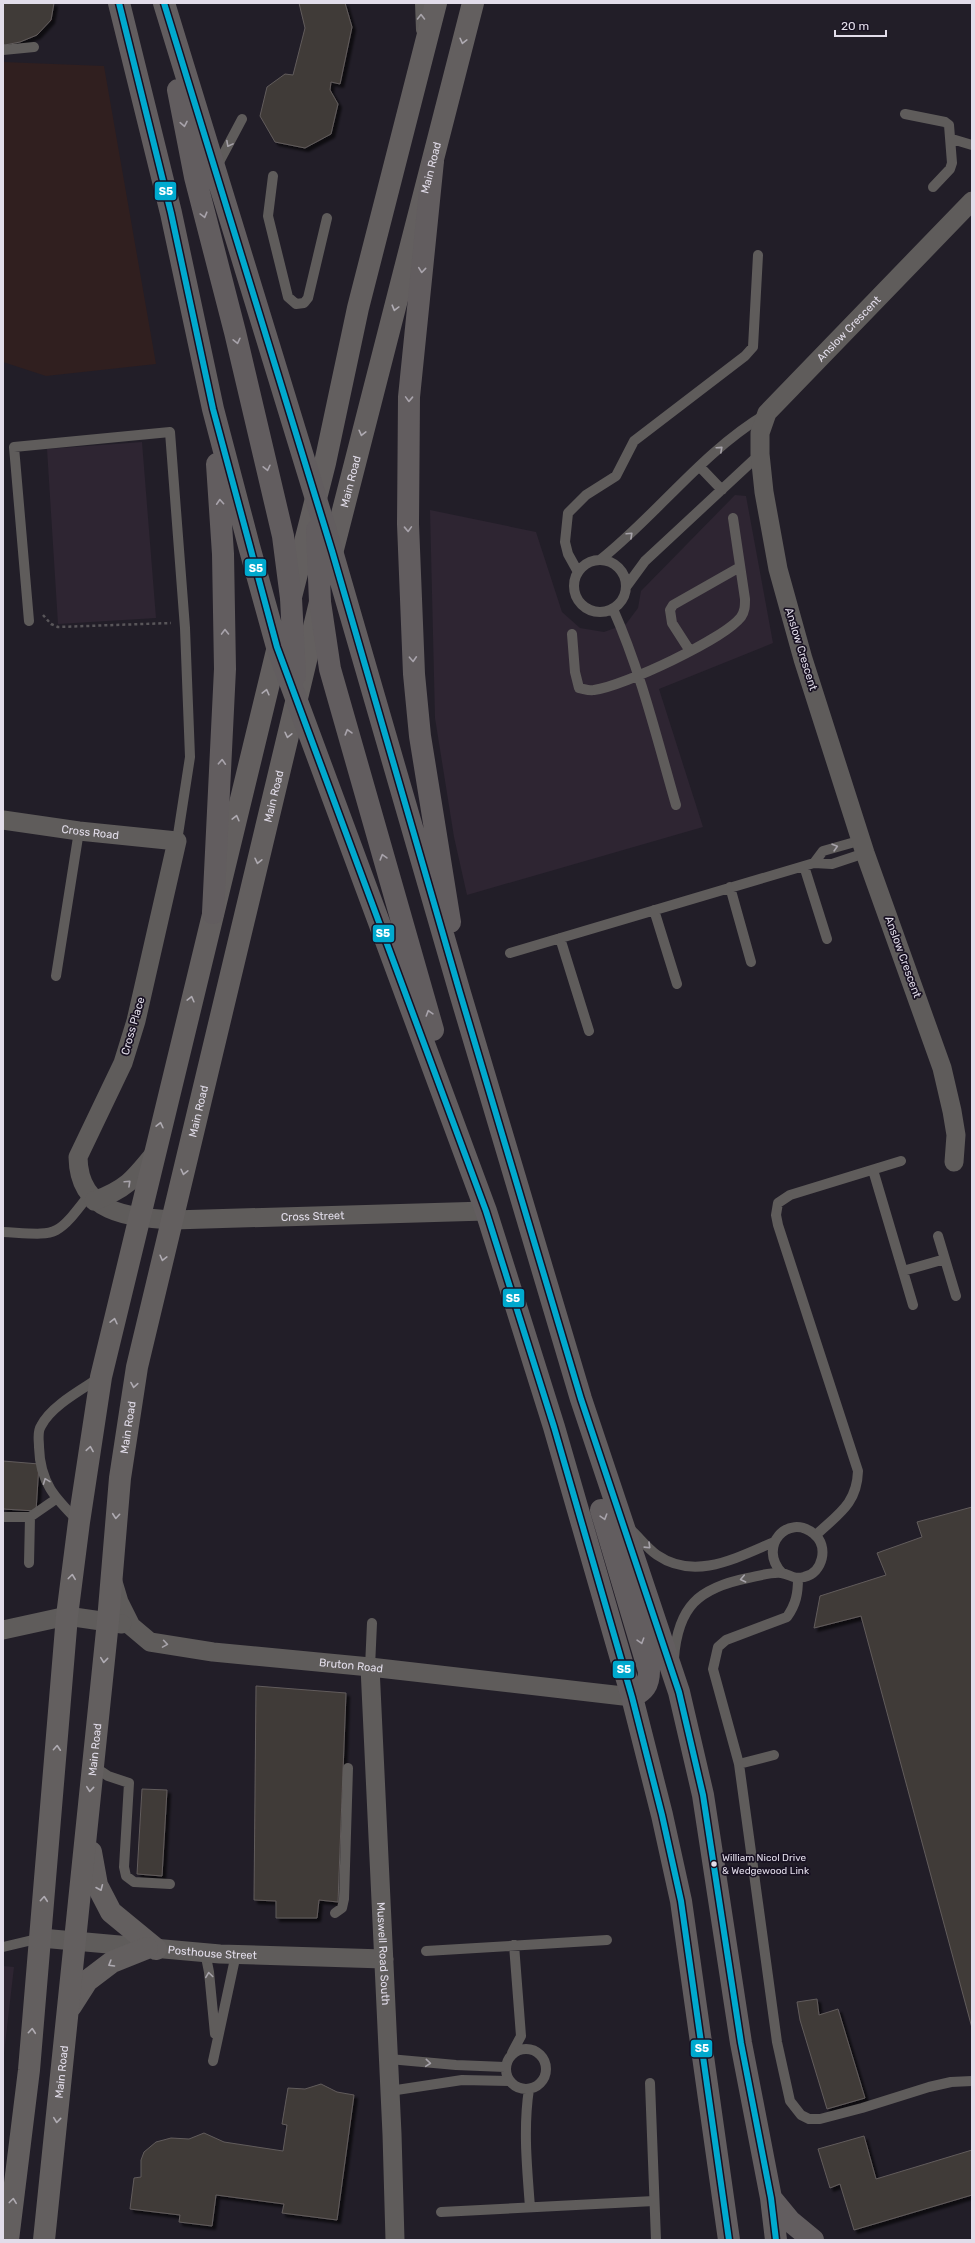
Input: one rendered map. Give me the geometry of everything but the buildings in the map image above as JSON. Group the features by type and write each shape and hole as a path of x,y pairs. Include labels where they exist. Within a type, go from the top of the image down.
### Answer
{"main road":[{"path":"119,3 171,213 214,408 249,546 277,647 443,1092 486,1212 554,1427 632,1697 662,1815 681,1901 729,2240"},
{"path":"163,3 332,551 460,993 580,1399 680,1692 703,1795 741,2043 771,2198 776,2240"},
{"path":"163,3 195,178 235,332 284,536 291,598 296,699"},
{"path":"8,2240 29,2070 67,1616 78,1522 101,1377 277,647 316,499 358,308 436,3"},
{"name":"Main Road","path":"44,2240 76,1942 86,1823 108,1621 120,1478 137,1367 332,551 433,162 472,3"},
{"path":"433,162 409,397 408,524 410,615 420,736 446,884 460,993"},
{"path":"213,913 225,670 223,554 214,408"},
{"path":"316,499 320,602 330,669 393,895 432,1023 443,1092"},
{"path":"580,1399 576,1412 576,1422 649,1671 648,1684 640,1694 632,1697"},
{"path":"68,2009 87,1982 112,1962 152,1949 111,1912 97,1886 86,1823"},
{"path":"771,2198 790,2221 813,2240"}],"street":[{"name":"Anslow Crescent","path":"954,1162 956,1135 942,1068 864,846 802,659 778,569 764,492 760,454 760,433 767,413 972,201"},
{"name":"Cross Road","path":"3,820 79,831 177,840"},
{"name":"Cross Place","path":"92,1198 78,1167 78,1157 120,1070 134,1028 177,840"},
{"path":"92,1198 114,1193 130,1183 154,1154"},
{"path":"92,1198 112,1211 139,1218"},
{"name":"Cross Street","path":"139,1218 173,1220 486,1212"},
{"name":"Bruton Road","path":"112,1575 119,1602 131,1626 150,1642 213,1652 370,1667 632,1697"},
{"path":"3,1630 67,1616 108,1621 131,1626"},
{"name":"Muswell Road South","path":"370,1667 389,2059 395,2240"},
{"name":"Posthouse Street","path":"41,1938 152,1949 236,1954 384,1959"}],"lane":[{"path":"420,3 421,60"},
{"path":"3,50 34,47"},
{"path":"905,114 945,122 950,125 952,139 950,169 933,187"},
{"path":"215,170 242,119"},
{"path":"952,139 972,145"},
{"path":"274,176 269,202 269,222 288,298 296,304 304,303 308,298 327,218"},
{"path":"578,572 568,554 565,542 568,513 586,496 616,476 634,441 745,356 753,347 758,255"},
{"path":"760,454 645,561 626,587 620,603 613,609 605,612 596,612 581,604 574,588 578,572 591,562 600,560 628,538 743,427 767,413"},
{"path":"29,621 14,446 170,432 185,628 190,757 177,840"},
{"path":"700,467 722,490"},
{"path":"572,634 575,672 579,688 593,691 640,676 690,651 734,624 742,616 746,608 733,518"},
{"path":"600,560 615,565 625,579 626,587"},
{"path":"690,651 672,622 670,610 673,605 740,567"},
{"path":"613,609 632,650 676,806"},
{"path":"56,976 79,831"},
{"path":"814,863 823,851 864,846"},
{"path":"510,953 814,863 832,864 864,846"},
{"path":"804,866 828,939"},
{"path":"730,887 751,962"},
{"path":"654,910 677,984"},
{"path":"560,938 589,1031"},
{"path":"816,1535 851,1502 858,1486 858,1471 778,1226 776,1209 778,1203 790,1195 901,1161"},
{"path":"873,1170 913,1305"},
{"path":"3,1232 51,1234 67,1224 92,1198"},
{"path":"938,1236 956,1296"},
{"path":"903,1271 945,1259"},
{"path":"78,1522 56,1499 46,1484 41,1467 39,1432 40,1427 67,1399 101,1377"},
{"path":"3,1517 30,1518 56,1499"},
{"path":"29,1563 30,1518"},
{"path":"620,1519 656,1554 674,1564 688,1568 698,1568 741,1556 774,1542"},
{"path":"674,1675 676,1640 681,1622 687,1609 701,1595 718,1586 738,1580 782,1573 798,1578 806,1577 819,1566 823,1550 816,1535 809,1530 793,1528 778,1536 774,1542 772,1559 782,1573"},
{"path":"798,1578 798,1595 793,1608 787,1617 726,1640 718,1647 715,1654 713,1669 739,1764 777,2042 786,2088 796,2109 801,2115 808,2118 827,2118 929,2087 952,2082 972,2081"},
{"path":"370,1667 372,1623"},
{"path":"739,1764 774,1754"},
{"path":"93,1766 108,1776 129,1783 125,1874 134,1882 170,1884"},
{"path":"335,1913 342,1908 344,1899 348,1768"},
{"path":"3,1947 41,1938"},
{"path":"426,1951 607,1940"},
{"path":"509,2081 505,2066 521,2036 514,1946"},
{"path":"205,1952 209,1972 215,2044"},
{"path":"213,2061 215,2044 236,1954"},
{"path":"390,2091 480,2079 509,2081 525,2089 542,2082 546,2067 540,2054 534,2050 521,2036"},
{"path":"512,2054 519,2050 534,2050"},
{"path":"389,2059 479,2067 505,2066"},
{"path":"479,2067 480,2079"},
{"path":"650,2083 656,2240"},
{"path":"525,2089 530,2207"},
{"path":"441,2212 654,2201"}],"path":[{"path":"27,589 45,618 51,624 58,627 177,623 185,628"}],"shaded area":[{"path":"3,62 104,66 156,364 46,376 3,362"},
{"path":"142,442 156,618 58,624 47,449"},
{"path":"735,495 746,496 773,643 659,689 703,827 467,895 454,837 435,718 430,510 536,532 562,612 580,628 604,632 626,624 638,608 641,591"},
{"path":"3,1966 14,1967 3,2062"}],"transit line":[{"name":"S5","path":"119,3 171,213 213,409 277,647 486,1211 554,1427 632,1697 662,1815 681,1901 729,2240"},
{"name":"S5","path":"164,3 332,551 460,993 581,1399 679,1692 703,1795 741,2043 771,2198 776,2240"}],"place":[{"name":"William Nicol Drive & Wedgewood Link","path":"714,1864"}]}
